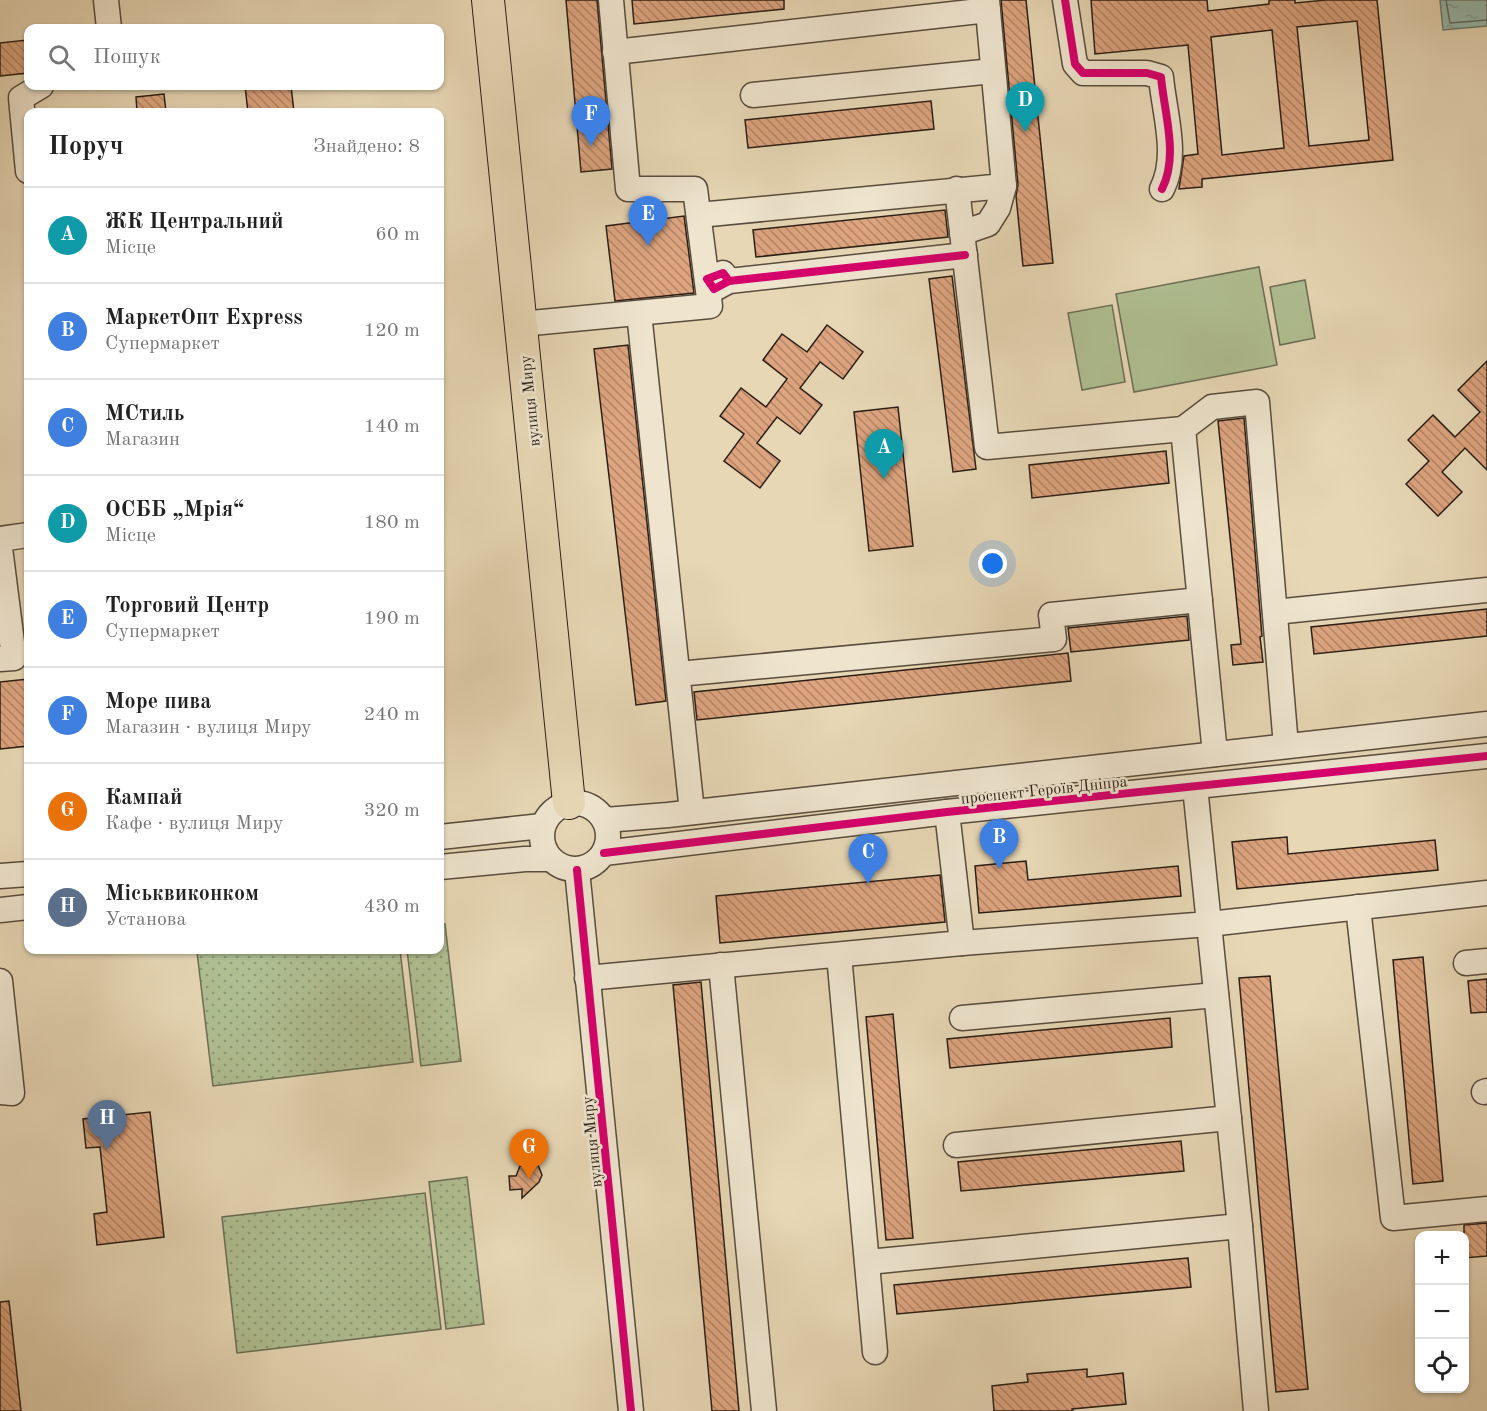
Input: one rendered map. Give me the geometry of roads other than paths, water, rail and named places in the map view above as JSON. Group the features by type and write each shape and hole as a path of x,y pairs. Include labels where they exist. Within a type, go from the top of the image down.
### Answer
{"main road":[{"name":"вулиця Миру","path":"488,0 569,803"}],"street":[{"path":"106,0 109,24"},
{"path":"521,324 710,306 718,280 699,216 695,189 628,189 610,0"},
{"path":"1065,0 1076,64 1083,73 1147,73 1161,77 1170,158 1168,177 1162,189"},
{"path":"615,52 987,5 1004,186 998,208 988,224 963,244 718,280"},
{"path":"753,94 993,70"},
{"path":"24,129 21,98 34,90"},
{"path":"699,216 1004,186"},
{"path":"957,189 987,447 1183,429 1212,407 1257,402 1286,746"},
{"path":"639,313 692,812"},
{"path":"1183,429 1215,754"},
{"path":"0,539 24,536"},
{"path":"0,548 14,658 0,659"},
{"path":"1275,612 1487,590"},
{"path":"678,674 1054,639 1051,615 1200,600"},
{"name":"проспект Героїв Дніпра","path":"605,820 1487,724"},
{"path":"1453,728 1456,760"},
{"name":"проспект Героїв Дніпра","path":"604,853 946,812 1487,756"},
{"name":"проспект Героїв Дніпра","path":"1126,764 1128,794"},
{"path":"1195,787 1240,1226 1256,1411"},
{"path":"444,867 550,859 567,869 576,870 588,867 597,862 608,842 609,831 605,820 590,806 569,803 558,807 549,814 542,826 542,842 550,859"},
{"path":"946,812 962,943"},
{"path":"444,837 542,826"},
{"name":"вулиця Миру","path":"576,870 631,1411"},
{"path":"0,876 24,874"},
{"path":"587,978 962,943 1209,924 1487,893"},
{"path":"0,910 24,907"},
{"path":"1358,907 1393,1218 1487,1209"},
{"path":"839,955 875,1352"},
{"path":"722,965 764,1411"},
{"path":"0,981 12,1093 0,1092"},
{"path":"962,1018 1216,994"},
{"path":"957,1145 1229,1118"},
{"path":"868,1262 1240,1226"}],"water":[{"path":"1440,0 1487,0 1487,26 1443,30"}],"place":[{"name":"ОСББ „Мрія“","path":"1025,132"},
{"name":"Море пива","path":"591,146"},
{"name":"Торговий Центр","path":"648,246"},
{"name":"ЖК Центральний","path":"884,479"},
{"name":"МаркетОпт Express","path":"999,869"},
{"name":"МСтиль","path":"868,884"},
{"name":"Міськвиконком","path":"107,1150"},
{"name":"Кампай","path":"529,1179"}]}
